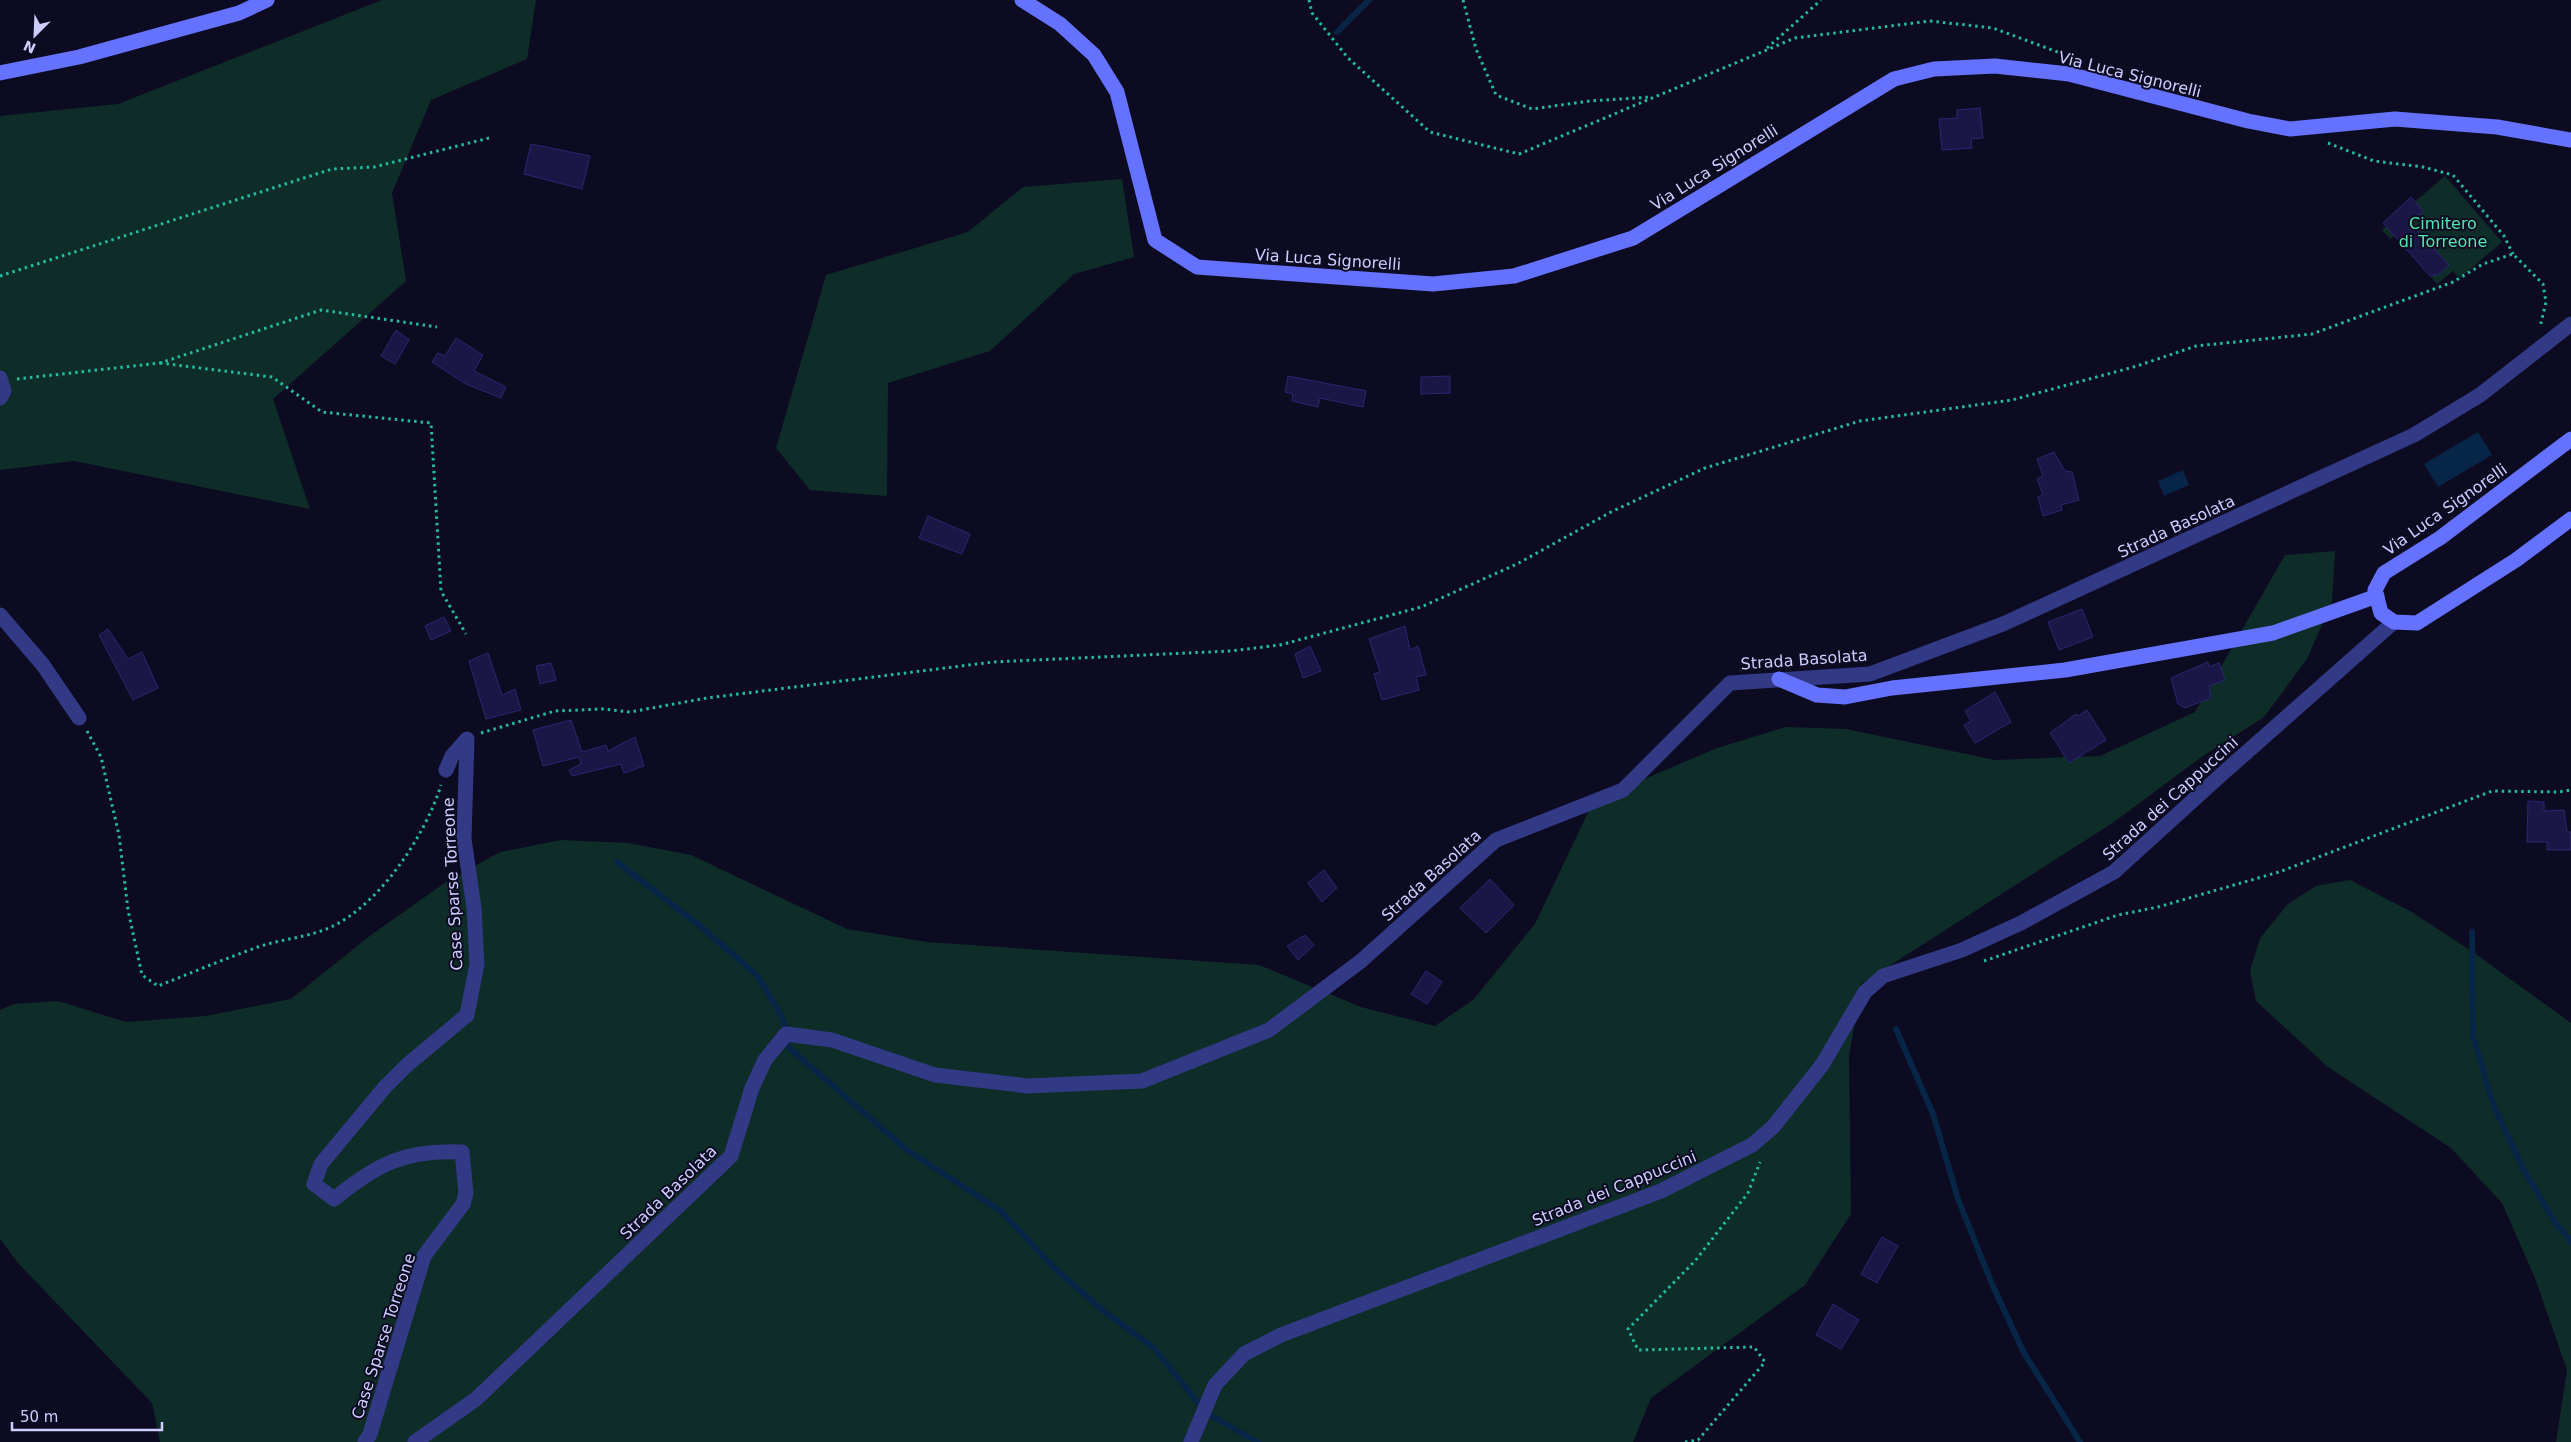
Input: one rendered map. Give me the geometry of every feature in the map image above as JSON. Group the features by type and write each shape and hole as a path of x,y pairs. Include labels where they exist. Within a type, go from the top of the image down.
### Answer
{"main road":[{"path":"0,73 79,57 239,13 267,0"},
{"name":"Via Luca Signorelli","path":"1022,0 1060,24 1094,55 1117,92 1155,240 1197,267 1433,284 1514,276 1633,238 1894,78 1934,68 1995,66 2069,74 2248,121 2290,128 2395,119 2497,126 2571,140"},
{"name":"Via Luca Signorelli","path":"2377,596 2375,590 2384,573 2440,538 2571,439"},
{"path":"1779,679 1817,695 1846,696 1892,688 2065,670 2273,633 2377,596 2381,613 2394,622 2417,623 2516,560 2571,519"}],"street":[{"name":"Strada Basolata","path":"415,1442 476,1399 731,1156 752,1088 766,1060 786,1034 832,1040 935,1075 1028,1086 1142,1081 1269,1030 1361,961 1496,840 1623,790 1730,683 1870,674 2003,624 2414,435 2480,395 2571,324"},
{"path":"0,398 4,391 1,379"},
{"path":"0,615 43,665 80,718"},
{"name":"Strada dei Cappuccini","path":"1191,1442 1215,1385 1244,1354 1281,1335 1661,1191 1752,1145 1772,1127 1822,1065 1865,992 1883,976 1962,950 2021,924 2114,872 2394,622"},
{"path":"446,770 452,756 466,739"},
{"name":"Case Sparse Torreone","path":"365,1442 370,1434 424,1256 463,1204 466,1193 462,1152 432,1150 391,1161 351,1185 334,1199 314,1184 321,1164 385,1087 407,1065 467,1015 477,964 474,908 464,839 466,739"}],"path":[{"path":"1309,0 1312,13 1348,58 1430,132 1519,154 1795,38 1930,21 1993,28 2064,55"},
{"path":"1463,0 1476,49 1496,95 1532,109 1590,101 1655,97"},
{"path":"1765,50 1821,0"},
{"path":"0,276 332,169 374,167 489,138"},
{"path":"2324,141 2374,161 2423,167 2453,175 2504,236 2513,254 2543,284 2546,302 2540,327 2552,340"},
{"path":"466,739 490,728 518,723 555,711 603,709 630,712 707,698 994,662 1220,651 1280,645 1421,606 1517,564 1611,512 1705,468 1860,420 2012,400 2136,366 2196,346 2312,334 2453,282 2483,264 2513,254"},
{"path":"1,379 160,363 321,310 437,327"},
{"path":"160,363 272,377 322,412 432,423 441,591 466,634"},
{"path":"80,718 101,757 119,835 128,910 142,975 158,986 260,946 322,931 356,910 381,889 409,853 440,790 446,770"},
{"path":"1977,964 2118,915 2158,907 2279,872 2492,791 2558,792 2571,790"},
{"path":"1685,1442 1698,1440 1765,1362 1754,1347 1638,1350 1628,1329 1695,1261 1742,1201 1748,1193 1760,1160"}],"green space":[{"path":"382,0 536,0 527,59 431,100 392,193 406,281 273,399 310,509 74,461 0,470 0,116 118,104"},
{"name":"Cimitero di Torreone","path":"2445,176 2502,242 2460,278 2453,271 2437,284 2395,235 2390,239 2382,230"},
{"path":"1122,179 1134,257 1074,274 990,351 888,383 887,496 810,490 776,448 826,275 968,232 1023,187"},
{"path":"2335,551 2332,602 2307,659 2264,717 2200,758 2114,822 1861,984 1849,1057 1851,1214 1805,1285 1651,1398 1633,1442 160,1442 152,1403 18,1263 0,1239 0,1010 14,1004 58,1001 126,1022 206,1016 291,999 371,935 446,882 500,852 561,840 628,843 691,855 847,929 927,942 1259,965 1361,1007 1435,1026 1473,1000 1535,924 1591,806 1642,780 1717,748 1786,727 1846,729 1995,760 2100,756 2195,712 2285,555"},
{"path":"2350,880 2410,911 2470,950 2571,1023 2571,1442 2556,1442 2567,1370 2535,1278 2502,1203 2451,1148 2328,1067 2256,1001 2250,971 2260,938 2288,904 2316,886"}],"water":[{"path":"2478,432 2492,455 2438,487 2424,464"},
{"path":"2183,470 2189,485 2164,496 2158,481"}],"building":[{"path":"1980,108 1983,138 1971,139 1972,148 1942,150 1939,119 1957,118 1957,110"},
{"path":"531,144 590,156 582,189 524,174"},
{"path":"2411,197 2423,211 2411,223 2449,265 2437,276 2435,274 2431,277 2383,223"},
{"path":"396,330 409,340 395,364 381,356"},
{"path":"456,338 483,355 474,371 506,387 501,398 466,384 432,362 438,353 445,356"},
{"path":"1288,376 1366,391 1363,407 1320,398 1318,407 1292,401 1293,394 1285,392"},
{"path":"1450,376 1450,393 1421,394 1421,377"},
{"path":"2054,452 2065,471 2072,472 2079,500 2061,505 2062,510 2043,516 2038,497 2043,495 2037,479 2043,476 2037,459"},
{"path":"928,516 970,534 962,554 919,538"},
{"path":"2082,609 2093,637 2059,650 2048,622"},
{"path":"444,617 451,631 431,640 425,626"},
{"path":"1405,626 1410,650 1418,646 1426,675 1416,677 1419,690 1382,700 1374,674 1380,672 1369,639"},
{"path":"108,629 128,659 142,652 158,688 133,700 99,635"},
{"path":"1310,646 1321,671 1303,678 1295,654"},
{"path":"488,653 502,695 515,689 521,710 486,719 469,661"},
{"path":"2208,662 2209,667 2219,663 2225,680 2209,686 2211,698 2185,708 2178,704 2171,678"},
{"path":"551,663 556,680 540,684 536,666"},
{"path":"1995,692 2011,722 1975,743 1964,725 1971,721 1965,711"},
{"path":"2087,710 2106,740 2069,763 2050,733 2076,714 2078,716"},
{"path":"571,720 582,752 606,745 608,751 635,737 644,766 624,773 621,764 572,776 569,770 581,764 579,757 543,766 533,730"},
{"path":"2528,801 2544,802 2544,811 2564,810 2567,832 2571,832 2571,850 2547,850 2547,842 2527,842"},
{"path":"1324,870 1337,888 1322,902 1308,883"},
{"path":"1490,879 1514,905 1486,933 1460,908"},
{"path":"1305,935 1314,945 1298,960 1287,946"},
{"path":"1426,971 1442,982 1427,1004 1411,994"},
{"path":"1882,1237 1898,1246 1877,1283 1861,1274"},
{"path":"1833,1304 1859,1320 1841,1349 1816,1335"}],"waterway":[{"path":"1337,32 1369,0"},
{"path":"617,862 700,926 758,976 783,1019 788,1047 907,1150 1001,1211 1051,1265 1101,1309 1154,1348 1206,1413 1258,1442"},
{"path":"2472,932 2473,1036 2494,1107 2526,1174 2555,1222 2571,1242"},
{"path":"1896,1029 1933,1114 1958,1199 1992,1284 2024,1353 2080,1442"}]}
